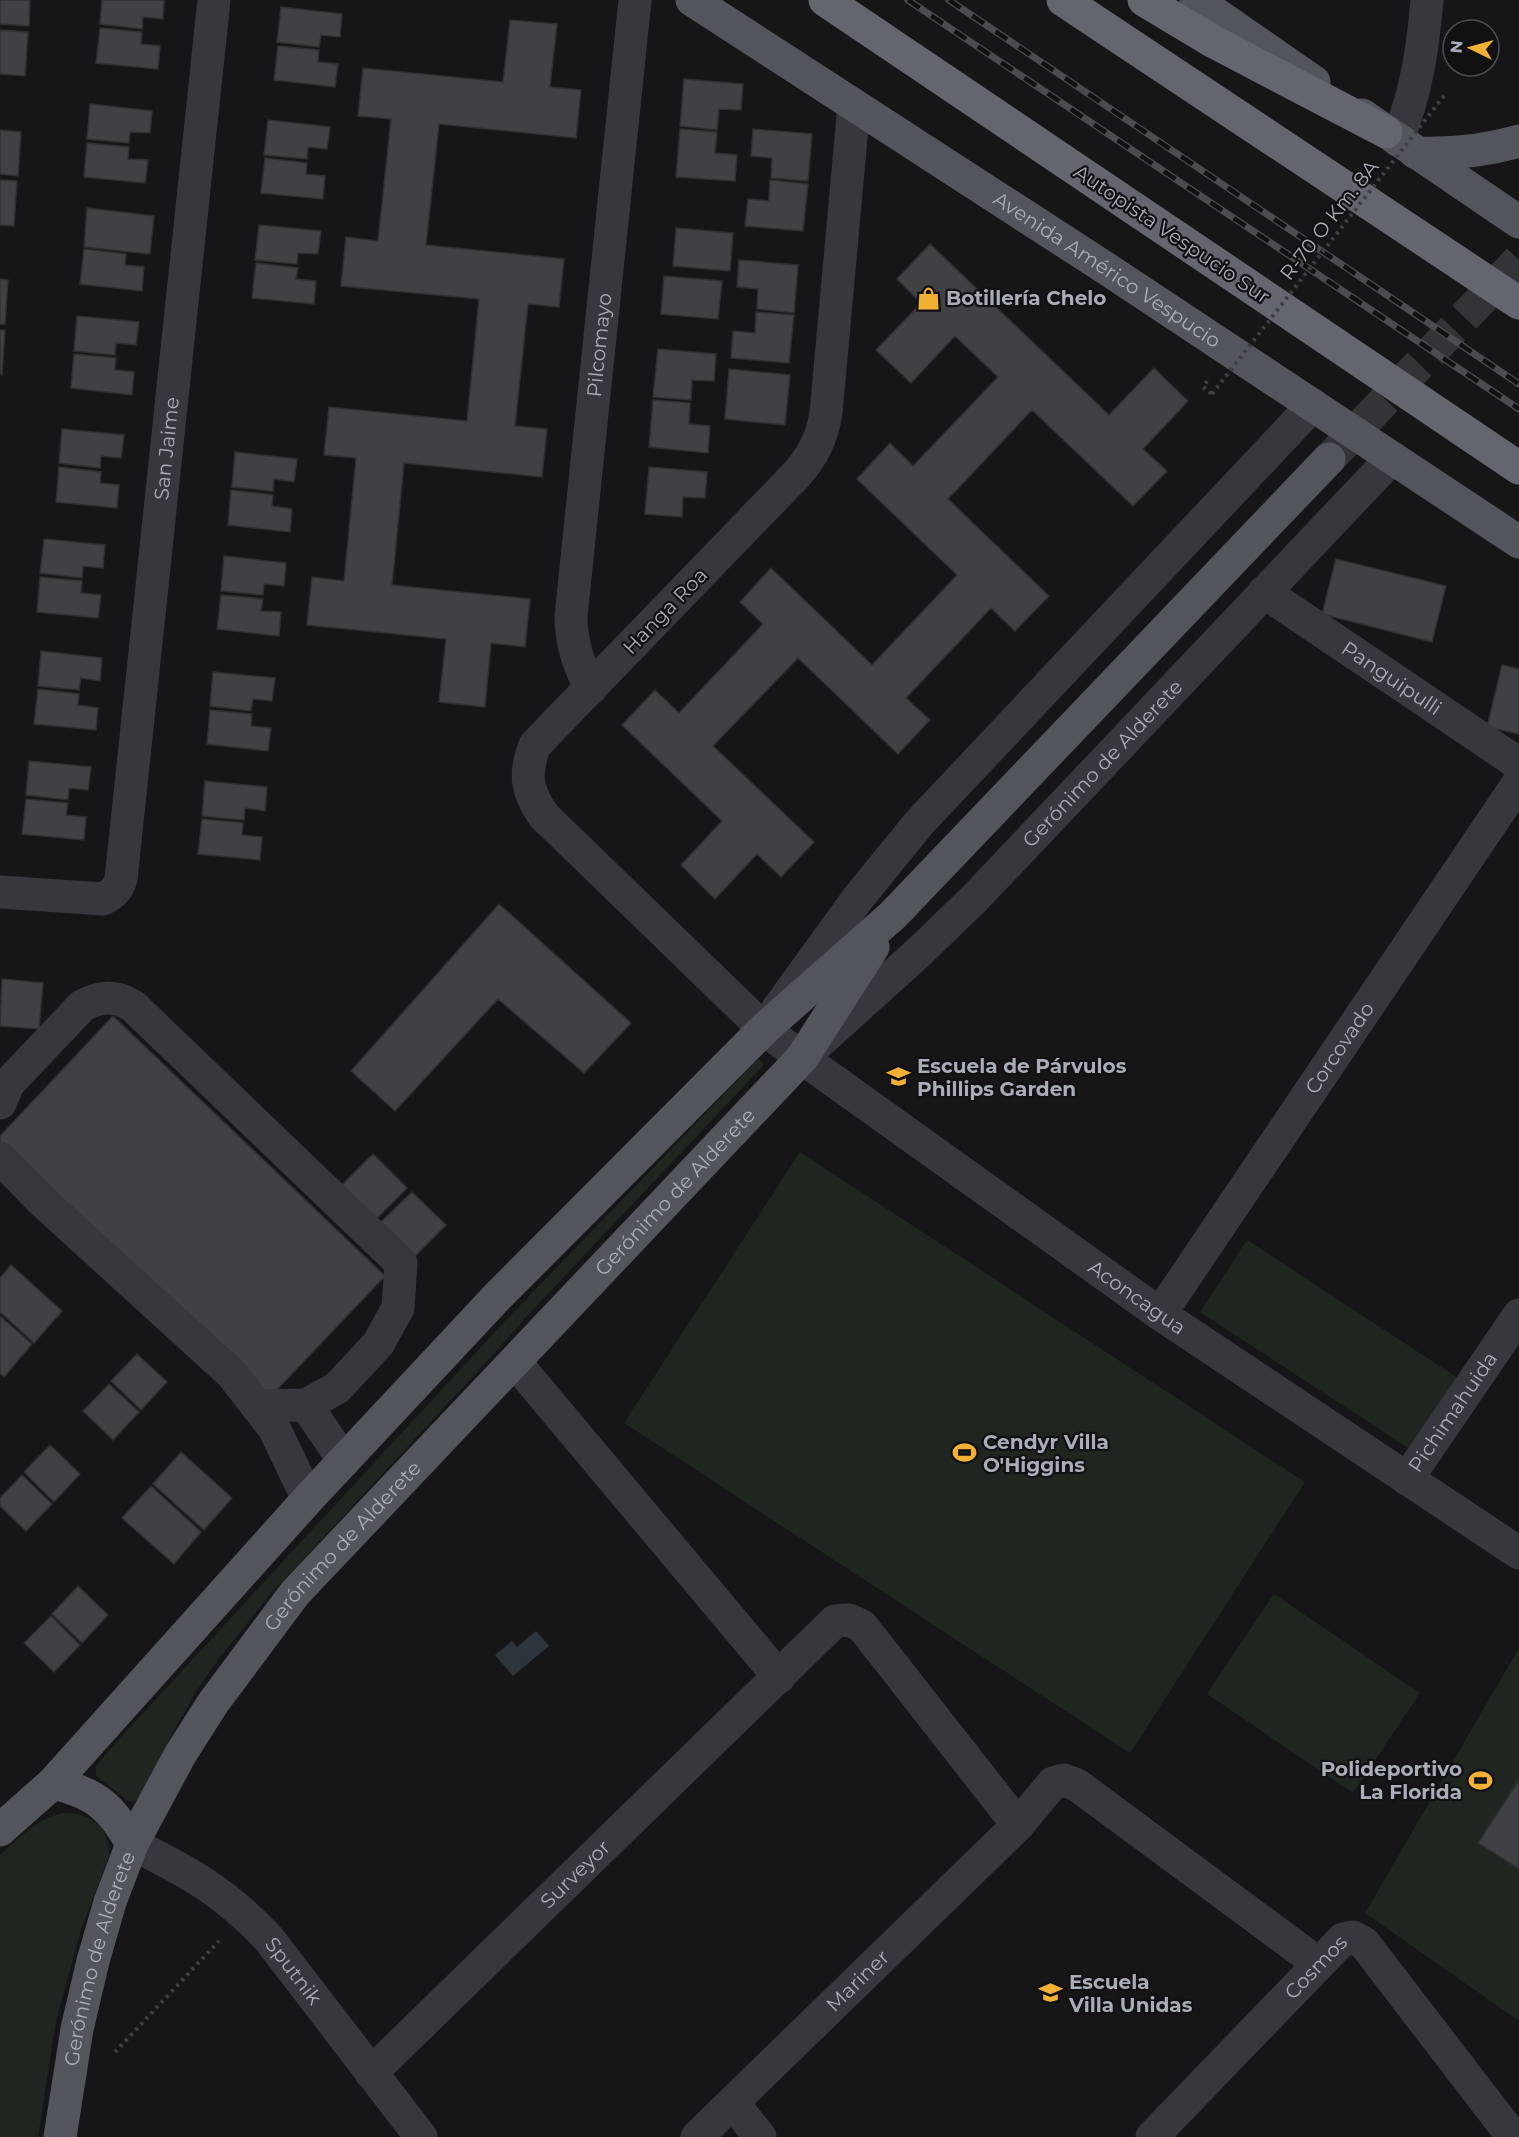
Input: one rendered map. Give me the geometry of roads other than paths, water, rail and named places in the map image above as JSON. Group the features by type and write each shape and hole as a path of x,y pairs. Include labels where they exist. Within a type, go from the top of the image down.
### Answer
{"highway":[{"name":"Autopista Vespucio Sur","path":"825,0 1519,468"},
{"path":"1063,0 1519,303"},
{"path":"1143,0 1214,42 1400,142"}],"main road":[{"name":"Avenida Américo Vespucio","path":"692,0 1519,542"},
{"path":"1196,0 1519,222"},
{"path":"1400,142 1443,153 1485,149 1519,141"},
{"name":"Gerónimo de Alderete","path":"0,1830 53,1784 308,1499 496,1298 764,1029 893,915 1329,459"},
{"name":"Gerónimo de Alderete","path":"60,2137 77,2029 93,1960 110,1902 132,1844 180,1755 213,1703 295,1593 802,1058 893,915"},
{"path":"53,1784 76,1789 106,1808 121,1824 132,1844"}],"street":[{"name":"San Jaime","path":"0,892 103,899 112,895 121,879 214,0"},
{"name":"Pilcomayo","path":"591,688 574,651 571,616 635,0"},
{"path":"1400,142 1421,61 1427,0"},
{"name":"Hanga Roa","path":"764,1029 544,816 530,792 529,762 535,745 796,476 810,460 819,442 826,413 854,105"},
{"name":"Gerónimo de Alderete","path":"764,1029 844,916 920,822 1313,405"},
{"name":"Gerónimo de Alderete","path":"802,1058 918,954 975,898 1392,458"},
{"name":"Panguipulli","path":"1264,592 1519,764"},
{"name":"Corcovado","path":"1160,1314 1519,782"},
{"path":"0,1103 8,1084 82,1006 93,1000 105,998 124,1001 133,1006 401,1263 398,1308 378,1344 337,1388 306,1405 257,1406"},
{"name":"Aconcagua","path":"764,1029 1160,1314 1519,1553"},
{"path":"0,1158 41,1200 232,1374 274,1428 308,1499"},
{"name":"Pichimahuida","path":"1407,1479 1519,1315"},
{"path":"515,1362 779,1677"},
{"path":"306,1405 344,1461"},
{"name":"Surveyor","path":"371,2073 835,1621 849,1620 862,1626 1018,1825"},
{"name":"Mariner","path":"697,2137 1018,1825 1053,1783 1064,1780 1077,1785 1319,1964"},
{"name":"Sputnik","path":"132,1844 203,1881 229,1899 250,1918 269,1939 421,2137"},
{"name":"Cosmos","path":"1152,2137 1343,1939 1353,1937 1364,1943 1513,2137"},
{"path":"733,2103 760,2137"}],"tunnel":[{"path":"1329,459 1519,260"}],"railway":[{"path":"908,0 1519,409"},
{"path":"949,0 1519,384"}],"place":[{"name":"Botillería Chelo","path":"928,298"},
{"name":"Escuela de Párvulos Phillips Garden","path":"899,1077"},
{"name":"Cendyr Villa O'Higgins","path":"965,1453"},
{"name":"Polideportivo La Florida","path":"1480,1781"},
{"name":"Escuela Villa Unidas","path":"1051,1993"}]}
